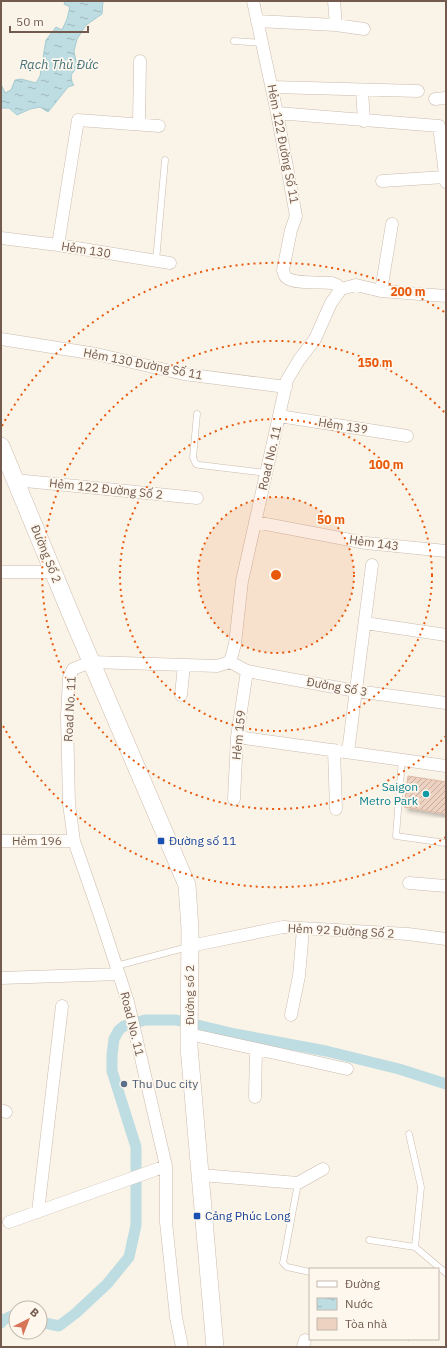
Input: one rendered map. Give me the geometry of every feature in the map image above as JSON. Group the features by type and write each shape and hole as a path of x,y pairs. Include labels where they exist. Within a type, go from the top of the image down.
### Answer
{"street":[{"name":"Hẻm 122 Đường Số 11","path":"253,1 278,113 296,216 291,230 283,270 284,275 288,279 298,281 332,283 341,289"},
{"path":"334,1 336,24"},
{"path":"257,21 336,24 364,29"},
{"path":"139,124 140,61"},
{"path":"272,86 418,92"},
{"path":"362,90 364,121"},
{"path":"278,113 439,126 446,180 382,181"},
{"path":"58,246 78,120 159,126"},
{"path":"381,291 392,224"},
{"name":"Hẻm 130","path":"1,238 170,263"},
{"path":"341,289 356,285 381,291 446,296"},
{"name":"Road No. 11","path":"182,1347 176,1317 166,1222 166,1166 129,1008 118,970 74,841 69,804 67,716 69,678 73,669 91,662 217,666 230,662 235,644 242,581 287,380 299,360 315,339 331,303 341,289"},
{"name":"Hẻm 130 Đường Số 11","path":"1,339 96,354 184,374 286,387"},
{"name":"Hẻm 139","path":"279,416 407,436"},
{"name":"Đường Số 2","path":"1,446 91,662"},
{"name":"Hẻm 122 Đường Số 2","path":"15,480 197,498"},
{"name":"Hẻm 143","path":"255,522 366,543 446,551"},
{"path":"348,752 372,565"},
{"path":"1,572 53,572"},
{"path":"365,623 446,635"},
{"name":"Đường số 2","path":"91,662 187,885 190,946 189,1047 215,1347"},
{"name":"Đường Số 3","path":"230,662 247,672 356,691 446,703"},
{"path":"181,695 184,665"},
{"name":"Hẻm 159","path":"234,799 237,737 247,672"},
{"path":"237,737 446,766"},
{"path":"334,750 336,809"},
{"name":"Hẻm 196","path":"1,841 74,841"},
{"path":"409,883 446,886"},
{"name":"Hẻm 92 Đường Số 2","path":"190,946 283,927 408,934 446,939"},
{"path":"291,1015 299,976 303,929"},
{"path":"1,979 118,970"},
{"path":"38,1212 62,1006"},
{"path":"189,1034 347,1069"},
{"path":"255,1097 256,1049"},
{"path":"9,1222 166,1166"},
{"path":"201,1175 298,1183 323,1168"}],"lane":[{"path":"234,41 262,43"},
{"path":"156,261 165,160"},
{"path":"197,414 194,458 196,464 266,473"},
{"path":"402,759 396,836 446,844"},
{"path":"118,970 190,946"},
{"path":"409,1134 421,1187 415,1247"},
{"path":"298,1183 283,1263 287,1267 309,1272"},
{"path":"369,1240 415,1247 446,1273"}],"water":[{"name":"Rạch Thủ Đức","path":"65,1 103,1 102,14 86,25 77,39 74,51 77,67 71,75 74,85 68,87 48,112 40,107 30,109 17,115 9,108 1,108 1,84 5,93 11,90 15,80 21,79 36,83 40,76 46,40 56,27 62,30 67,19 70,7 64,4"}],"building":[{"name":"Saigon Metro Park","path":"408,776 446,782 446,814 404,807"}],"waterway":[{"path":"48,1324 59,1326 76,1313 107,1284 129,1257 136,1225 136,1147 112,1071 114,1039 119,1030 124,1026 145,1020 176,1020 235,1034 326,1051 399,1069 446,1084"},
{"path":"1,1323 8,1318"}],"place":[{"name":"Saigon Metro Park","path":"426,794"},
{"name":"Đường số 11","path":"161,841"},
{"name":"Thu Duc city","path":"124,1084"},
{"name":"Cảng Phúc Long","path":"197,1216"}]}
